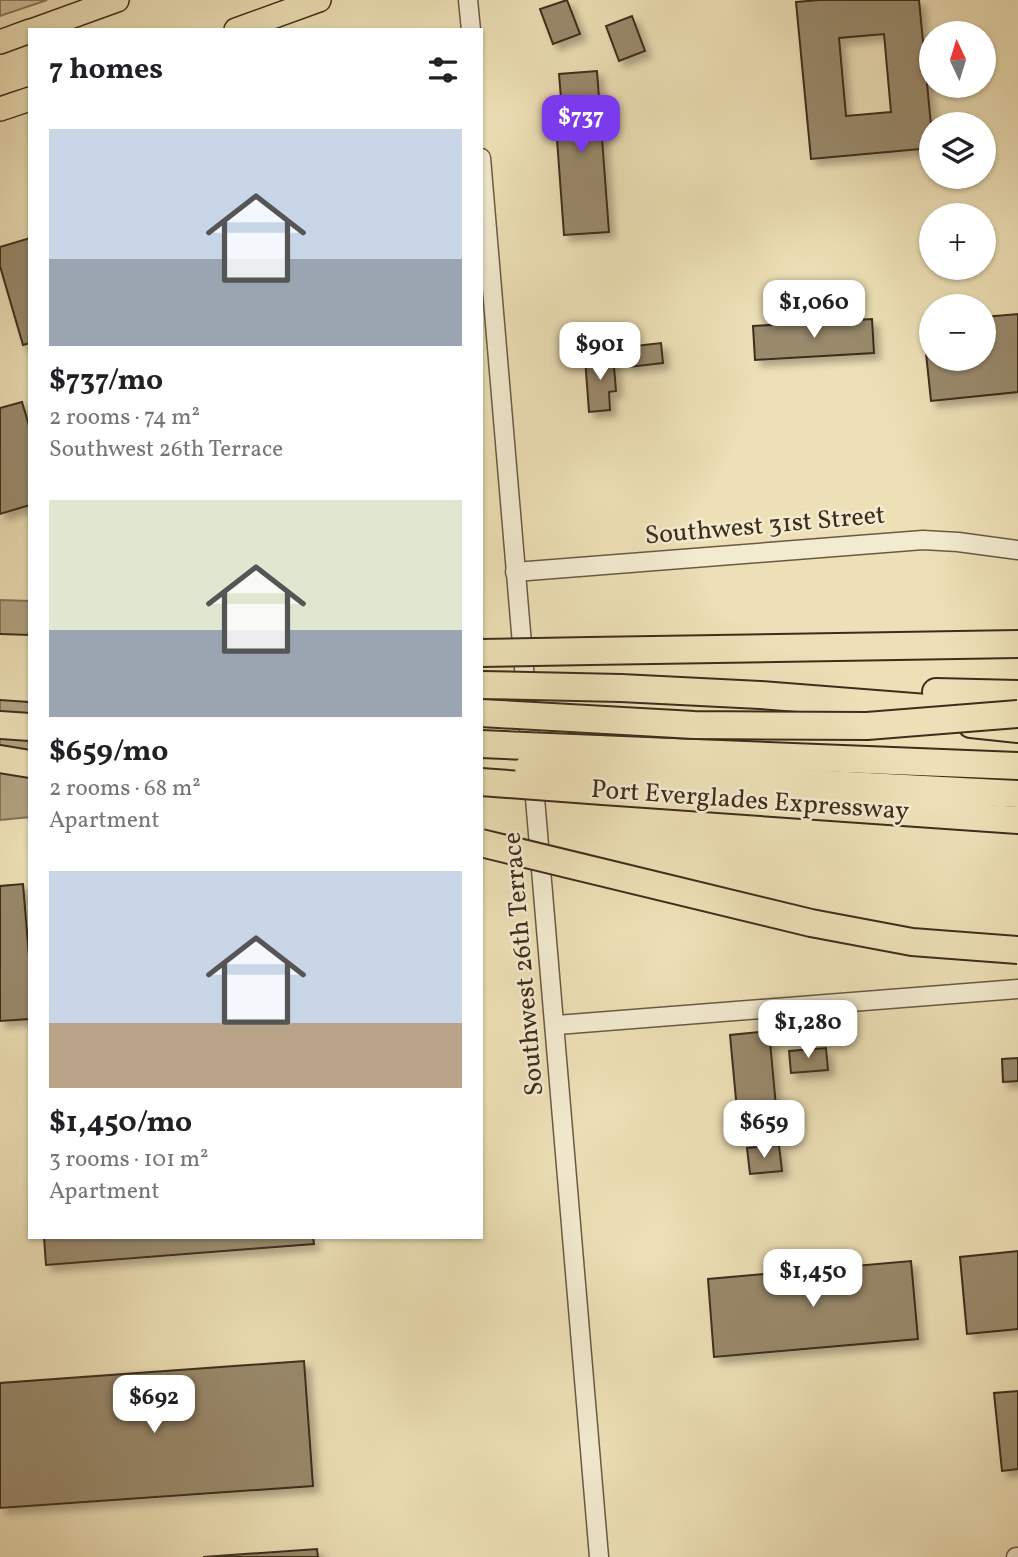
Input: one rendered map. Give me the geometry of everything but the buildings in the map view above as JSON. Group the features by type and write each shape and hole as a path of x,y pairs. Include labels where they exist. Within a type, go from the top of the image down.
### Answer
{"highway":[{"path":"483,653 1018,644"},
{"path":"0,648 28,649"},
{"path":"0,667 28,668"},
{"path":"483,685 760,695 1018,715"},
{"path":"0,686 28,688"},
{"path":"621,688 740,686 1018,694"},
{"path":"760,695 804,708 1018,729"},
{"path":"483,713 694,725 853,726 1018,715"},
{"path":"0,725 28,727"},
{"path":"483,744 600,771 1018,766"},
{"path":"0,747 28,749"},
{"path":"0,759 28,764"},
{"path":"483,765 1018,794"},
{"name":"Port Everglades Expressway","path":"483,782 600,771 1018,820"},
{"path":"483,843 811,923 912,942 1018,950"}],"main road":[{"path":"40,28 117,0"},
{"path":"242,28 319,0"},
{"path":"0,42 28,32"},
{"path":"0,109 28,100"}],"street":[{"path":"468,0 471,28"},
{"name":"Southwest 26th Terrace","path":"483,182 515,572 557,1026 599,1557"},
{"name":"Southwest 31st Street","path":"515,572 923,540 1018,550"},
{"path":"557,1026 1018,989"}],"shaded area":[{"path":"0,0 47,0 0,16"},
{"path":"0,600 28,601 28,817 0,820"}]}
